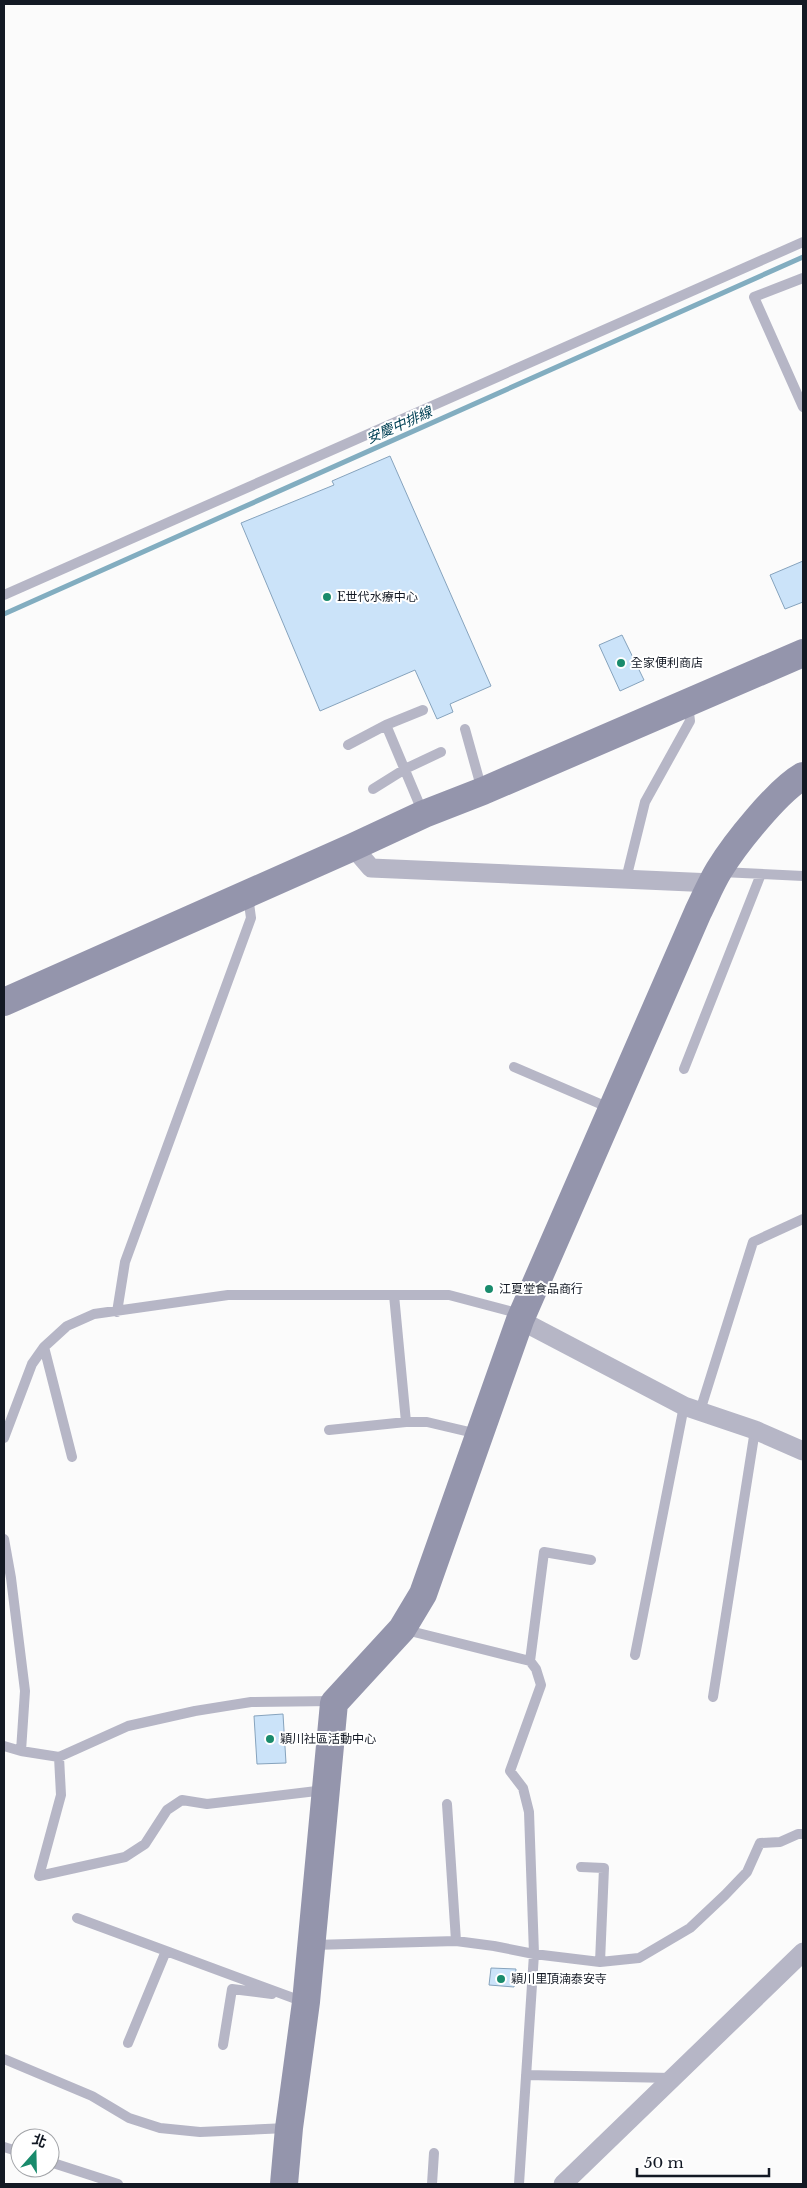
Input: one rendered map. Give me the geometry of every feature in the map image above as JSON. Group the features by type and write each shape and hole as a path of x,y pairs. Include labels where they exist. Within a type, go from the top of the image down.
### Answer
{"street":[{"path":"4,1002 424,814 688,704 803,653"},
{"path":"284,2184 297,1999 312,1945 336,1701 402,1629 423,1594 521,1317 698,912 715,878 752,826 794,782 803,776"},
{"path":"353,847 371,868 626,879 715,878"},
{"path":"521,1317 692,1408 755,1430 803,1450"},
{"path":"563,2184 803,1952"}],"lane":[{"path":"4,595 803,242"},
{"path":"803,278 754,297 803,407"},
{"path":"626,879 645,802 690,721 688,704"},
{"path":"348,745 386,725 423,710"},
{"path":"386,725 424,814"},
{"path":"465,729 483,791"},
{"path":"373,789 405,769 441,752"},
{"path":"715,878 762,874 803,876"},
{"path":"684,1069 762,874"},
{"path":"117,1312 125,1262 251,918 248,893"},
{"path":"514,1067 612,1110"},
{"path":"635,1655 692,1408 753,1242 803,1219"},
{"path":"4,1438 32,1364 44,1347 67,1326 94,1314 228,1295 449,1295 521,1317"},
{"path":"394,1295 406,1422"},
{"path":"44,1347 72,1457"},
{"path":"329,1430 406,1422 427,1422 480,1434"},
{"path":"714,1697 755,1430"},
{"path":"4,1539 11,1578 25,1692 21,1751"},
{"path":"530,1661 544,1552 592,1560"},
{"path":"402,1629 530,1661 536,1669 541,1685 510,1771 523,1788 529,1812 534,1954 519,2184"},
{"path":"4,1746 21,1751 59,1757 128,1726 195,1710 251,1702 336,1701"},
{"path":"59,1757 61,1795 39,1876 125,1857 145,1844 167,1810 182,1800 207,1804 327,1790"},
{"path":"447,1804 456,1942"},
{"path":"312,1945 456,1942 600,1962 639,1958 690,1928 748,1872 760,1843 780,1842 798,1834 803,1834"},
{"path":"581,1867 604,1868 600,1962"},
{"path":"77,1918 297,1999"},
{"path":"128,2043 166,1951"},
{"path":"223,2045 232,1989 297,1999"},
{"path":"4,2059 92,2096 129,2118 160,2128 200,2132 289,2128"},
{"path":"526,2076 673,2078"},
{"path":"432,2184 434,2153"},
{"path":"60,2165 118,2184"}],"building":[{"path":"390,456 491,686 450,704 453,712 437,719 415,670 320,711 241,523 334,485 332,481"},
{"path":"803,561 803,602 785,609 770,575"},
{"name":"全家便利商店","path":"622,635 644,680 620,691 599,645"},
{"name":"穎川社區活動中心","path":"283,1714 286,1763 257,1764 254,1716"},
{"name":"穎川里頂湳泰安寺","path":"491,1968 516,1969 514,1987 489,1985"}],"waterway":[{"name":"安慶中排線","path":"4,614 803,257"}],"place":[{"name":"E世代水療中心","path":"327,597"},
{"name":"全家便利商店","path":"621,663"},
{"name":"江夏堂食品商行","path":"489,1289"},
{"name":"穎川社區活動中心","path":"270,1739"},
{"name":"穎川里頂湳泰安寺","path":"501,1979"}]}
